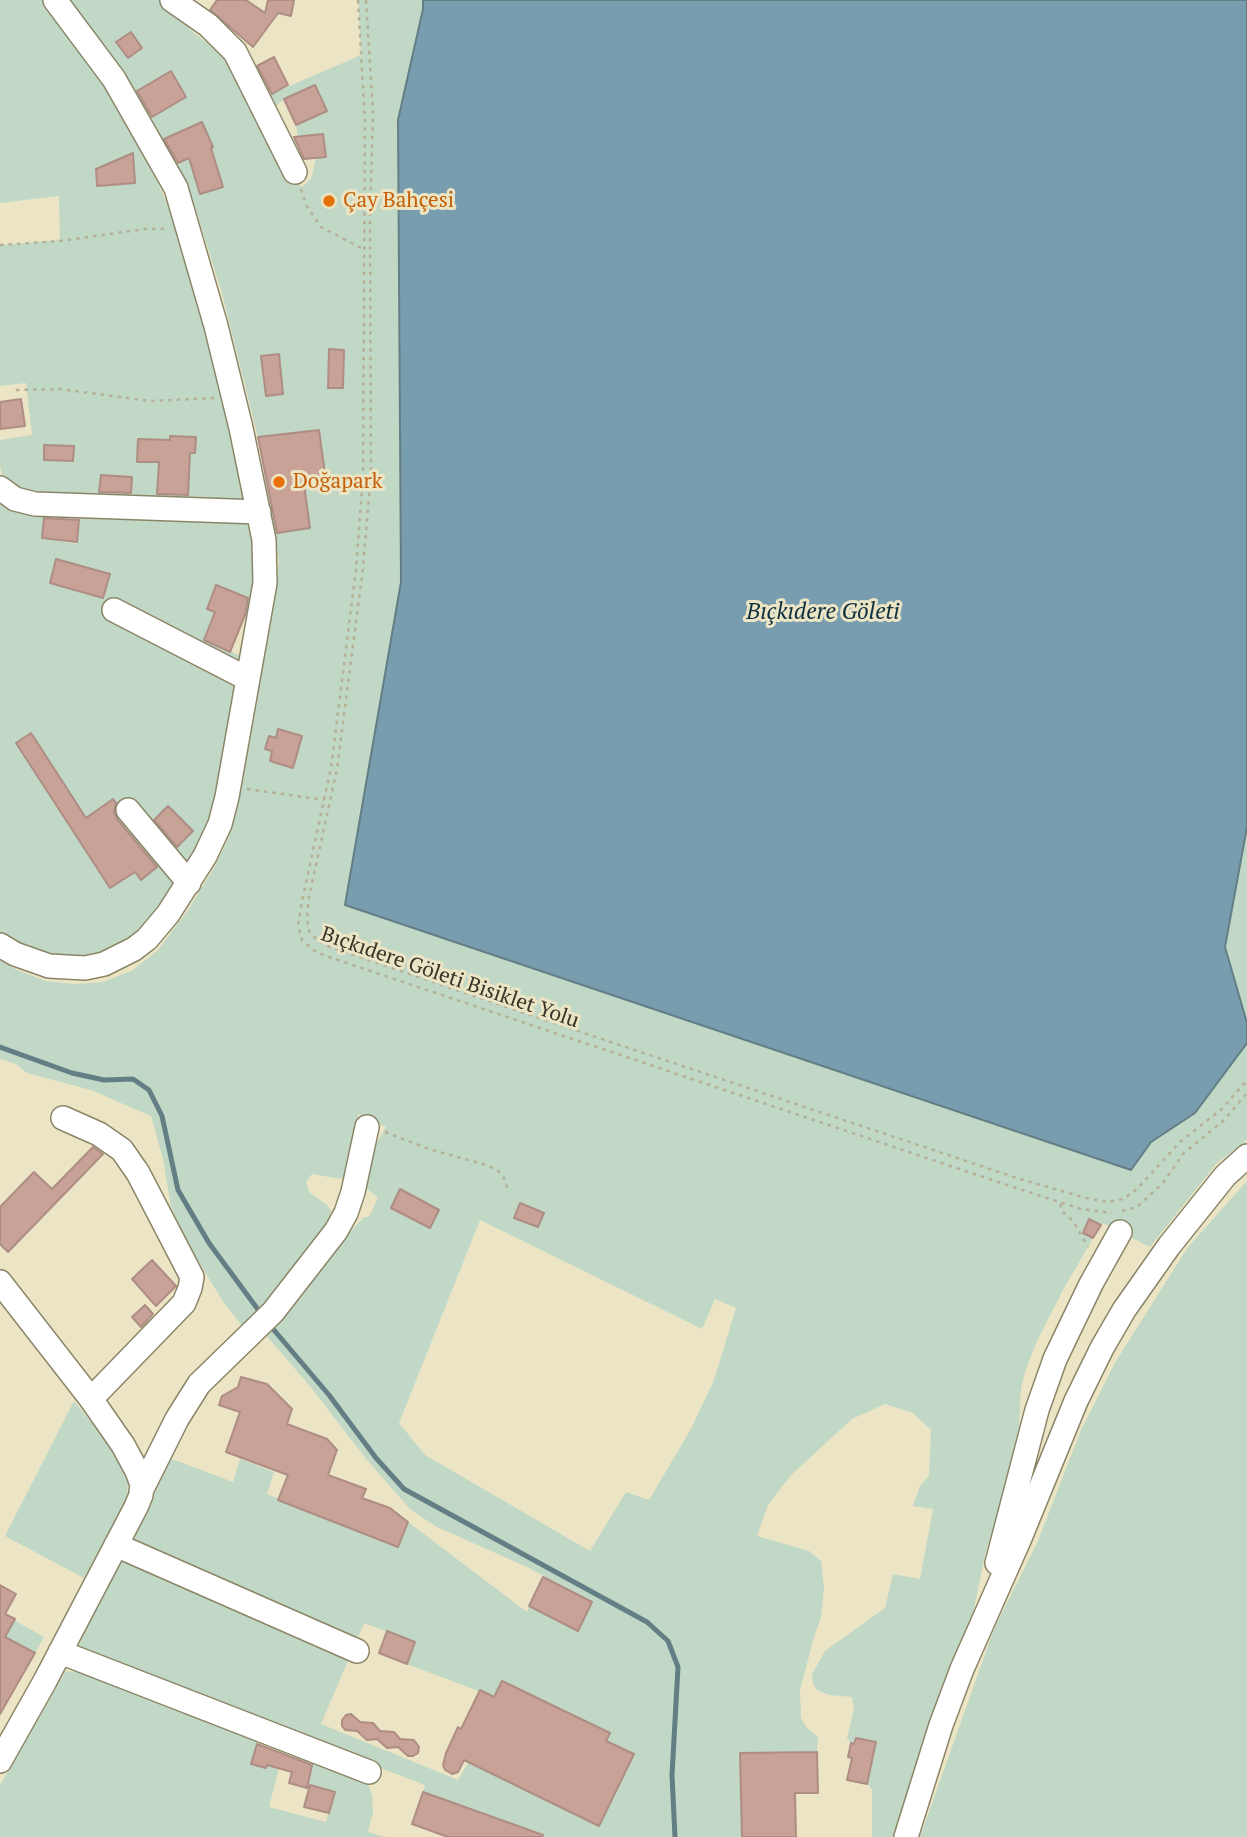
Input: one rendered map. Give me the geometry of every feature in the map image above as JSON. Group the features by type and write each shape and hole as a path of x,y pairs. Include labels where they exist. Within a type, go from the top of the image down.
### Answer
{"street":[{"path":"0,945 15,954 49,966 85,968 104,964 134,949 147,939 189,883 220,824 265,583 264,540 233,396 216,326 176,188 114,79 55,0"},
{"path":"172,0 208,25 235,52 295,172"},
{"path":"0,488 15,499 35,504 259,512"},
{"path":"114,610 248,680"},
{"path":"128,810 189,883"},
{"path":"63,1118 99,1134 122,1150 138,1173 191,1277 184,1303 91,1399"},
{"path":"0,1761 60,1652 136,1507 141,1491 177,1419 193,1393 217,1364 265,1319 336,1231 346,1213 367,1127"},
{"path":"905,1837 962,1669 1076,1401 1124,1310 1201,1205 1247,1156"},
{"path":"989,1607 1003,1534 1037,1410 1055,1359 1120,1233"},
{"path":"0,1282 91,1399 123,1445 137,1471 141,1491"},
{"path":"116,1545 357,1651"},
{"path":"60,1652 369,1772"}],"path":[{"name":"Bıçkıdere Göleti Bisiklet Yolu","path":"358,0 365,123 362,488 356,569 331,768 302,901 298,925 302,940 316,952 1081,1209 1114,1214 1137,1207 1163,1183 1184,1154 1224,1121 1247,1093"},
{"path":"366,0 373,112 370,214 371,472 363,568 337,769 309,897 309,931 317,940 330,947 533,1016 1020,1178 1108,1202 1123,1199 1137,1189 1180,1142 1223,1108 1247,1080"},
{"path":"295,172 306,205 315,219 330,233 364,250"},
{"path":"0,245 60,241 145,229 187,228"},
{"path":"16,390 60,389 150,401 233,396"},
{"path":"229,786 324,800"},
{"path":"367,1127 497,1170 503,1176 509,1192"},
{"path":"1059,1203 1063,1212 1073,1220 1088,1247 1105,1260"}],"green space":[{"path":"0,0 42,0 97,76 137,140 182,241 209,341 247,507 36,499 3,481 0,440 32,435 26,383 0,386 0,245 60,240 59,196 0,203"},
{"path":"69,0 162,0 195,34 225,56 289,175 302,187 311,179 316,158 326,157 323,134 298,137 296,125 326,110 315,85 284,99 274,108 269,95 361,55 358,0 423,0 398,120 401,582 345,905 1151,1142 1195,1113 1247,1043 1247,1140 1217,1163 1150,1247 1102,1223 1101,1225 1089,1220 1083,1233 1093,1238 1063,1290 1026,1369 1021,1388 1018,1446 985,1554 969,1634 895,1837 872,1837 872,1789 867,1784 876,1742 856,1738 854,1744 851,1743 847,1738 854,1709 852,1697 829,1695 817,1690 812,1674 825,1651 885,1608 893,1574 920,1579 933,1509 913,1506 920,1486 929,1476 931,1430 913,1413 885,1404 852,1419 791,1475 768,1505 757,1536 809,1551 821,1561 824,1588 821,1618 800,1690 801,1718 807,1728 818,1737 817,1752 740,1754 742,1837 513,1837 423,1792 425,1785 109,1664 78,1647 169,1458 233,1482 240,1459 274,1472 267,1494 398,1546 408,1522 527,1612 529,1606 578,1630 592,1602 527,1567 435,1526 410,1509 265,1334 339,1244 364,1217 369,1217 378,1198 365,1187 368,1158 386,1127 358,1114 350,1170 341,1179 312,1174 306,1182 309,1192 331,1211 329,1220 246,1331 224,1303 185,1239 171,1207 163,1159 151,1116 91,1090 27,1073 16,1064 0,1059 0,960 46,981 75,984 103,982 133,970 158,950 188,910 215,866 228,839 242,788 275,599 279,561 258,437 221,290 193,201 163,139 136,92","holes":["480,1220 702,1329 715,1299 736,1308 714,1380 691,1429 649,1500 626,1492 590,1551 425,1455 399,1423","364,1623 415,1642 407,1664 494,1697 502,1681 610,1733 606,1741 634,1755 599,1826 469,1762 458,1780 321,1724"]},
{"path":"0,498 45,511 42,538 77,544 80,515 249,518 253,551 252,599 230,651 241,656 210,818 173,892 131,941 103,956 51,958 0,935"},
{"path":"1247,827 1247,1023 1225,947"},
{"path":"1247,1181 1247,1837 920,1837 994,1629 1037,1543 1081,1430 1116,1361 1188,1247"},
{"path":"74,1401 126,1466 128,1483 127,1498 84,1578 5,1536"},
{"path":"0,1585 16,1594 5,1615 44,1637 0,1714"},
{"path":"66,1671 101,1675 265,1743 258,1741 251,1763 266,1768 267,1765 279,1768 269,1807 326,1822 334,1792 307,1788 313,1762 366,1779 372,1795 373,1812 368,1832 385,1837 0,1837 0,1785"}],"water":[{"name":"Bıçkıdere Göleti","path":"423,0 1247,0 1247,827 1225,947 1247,1023 1247,1043 1195,1113 1151,1142 1131,1170 345,905 401,582 398,120"}],"building":[{"path":"217,0 246,0 265,13 268,0 294,0 291,16 278,13 253,47 210,10"},
{"path":"131,32 142,48 128,58 116,42"},
{"path":"274,57 288,85 272,94 257,66"},
{"path":"171,71 186,97 152,117 137,91"},
{"path":"315,85 327,111 296,125 284,99"},
{"path":"202,122 213,147 211,148 223,187 200,194 189,158 178,163 164,139"},
{"path":"323,134 326,157 304,159 294,137"},
{"path":"133,153 135,183 97,186 96,169"},
{"path":"329,349 344,350 343,388 328,388"},
{"path":"279,354 283,394 266,396 261,356"},
{"path":"21,399 25,426 0,429 0,402"},
{"name":"Doğapark","path":"319,430 326,481 304,484 310,528 277,533 258,437"},
{"path":"170,436 196,437 195,453 190,453 188,495 157,494 159,462 137,462 138,439 170,440"},
{"path":"44,445 74,446 73,461 44,460"},
{"path":"101,475 132,477 131,493 99,492"},
{"path":"44,518 79,520 77,542 42,538"},
{"path":"56,559 110,574 103,598 50,583"},
{"path":"216,585 248,598 245,615 230,652 204,640 215,612 207,609"},
{"path":"278,729 302,736 293,768 270,761 272,751 265,749 269,736 276,738"},
{"path":"31,733 86,818 113,799 116,803 114,812 117,819 157,867 141,880 135,872 110,888 16,743"},
{"path":"168,806 193,831 177,847 154,820"},
{"path":"93,1147 103,1154 8,1252 0,1244 0,1207 34,1172 52,1189"},
{"path":"400,1189 439,1210 430,1228 391,1208"},
{"path":"520,1203 544,1213 538,1227 514,1218"},
{"path":"1089,1219 1101,1225 1093,1238 1083,1233"},
{"path":"152,1260 176,1286 156,1306 132,1279"},
{"path":"145,1305 153,1314 141,1327 132,1317"},
{"path":"241,1377 267,1384 292,1409 287,1424 327,1439 337,1450 328,1475 366,1489 362,1498 390,1508 408,1522 398,1547 278,1500 288,1475 226,1452 240,1412 219,1405 222,1396 238,1387"},
{"path":"543,1577 592,1602 578,1631 529,1606"},
{"path":"0,1585 16,1594 5,1614 15,1619 5,1637 35,1653 0,1714"},
{"path":"387,1631 415,1642 407,1664 379,1653"},
{"path":"502,1681 610,1733 606,1741 634,1754 599,1826 464,1760 458,1772 452,1774 445,1770 443,1765 446,1753 480,1690 494,1697"},
{"path":"351,1714 360,1722 373,1723 380,1731 394,1732 400,1739 414,1740 419,1747 418,1753 408,1756 398,1747 387,1748 377,1739 367,1740 357,1731 345,1730 342,1720"},
{"path":"856,1738 876,1742 867,1784 847,1780 852,1758 848,1757 851,1743 854,1744"},
{"path":"257,1744 312,1765 307,1788 289,1783 292,1772 251,1764"},
{"path":"817,1752 818,1793 795,1793 796,1837 742,1837 740,1753"},
{"path":"310,1785 335,1792 329,1813 304,1807"},
{"path":"423,1792 543,1835 448,1837 412,1824"}],"waterway":[{"path":"0,1047 72,1073 104,1080 133,1079 149,1090 162,1116 178,1190 209,1243 262,1315"},
{"path":"268,1323 404,1489 647,1622 668,1641 678,1667 672,1775 675,1837"}],"place":[{"name":"Çay Bahçesi","path":"329,201"},
{"name":"Doğapark","path":"279,482"}]}
